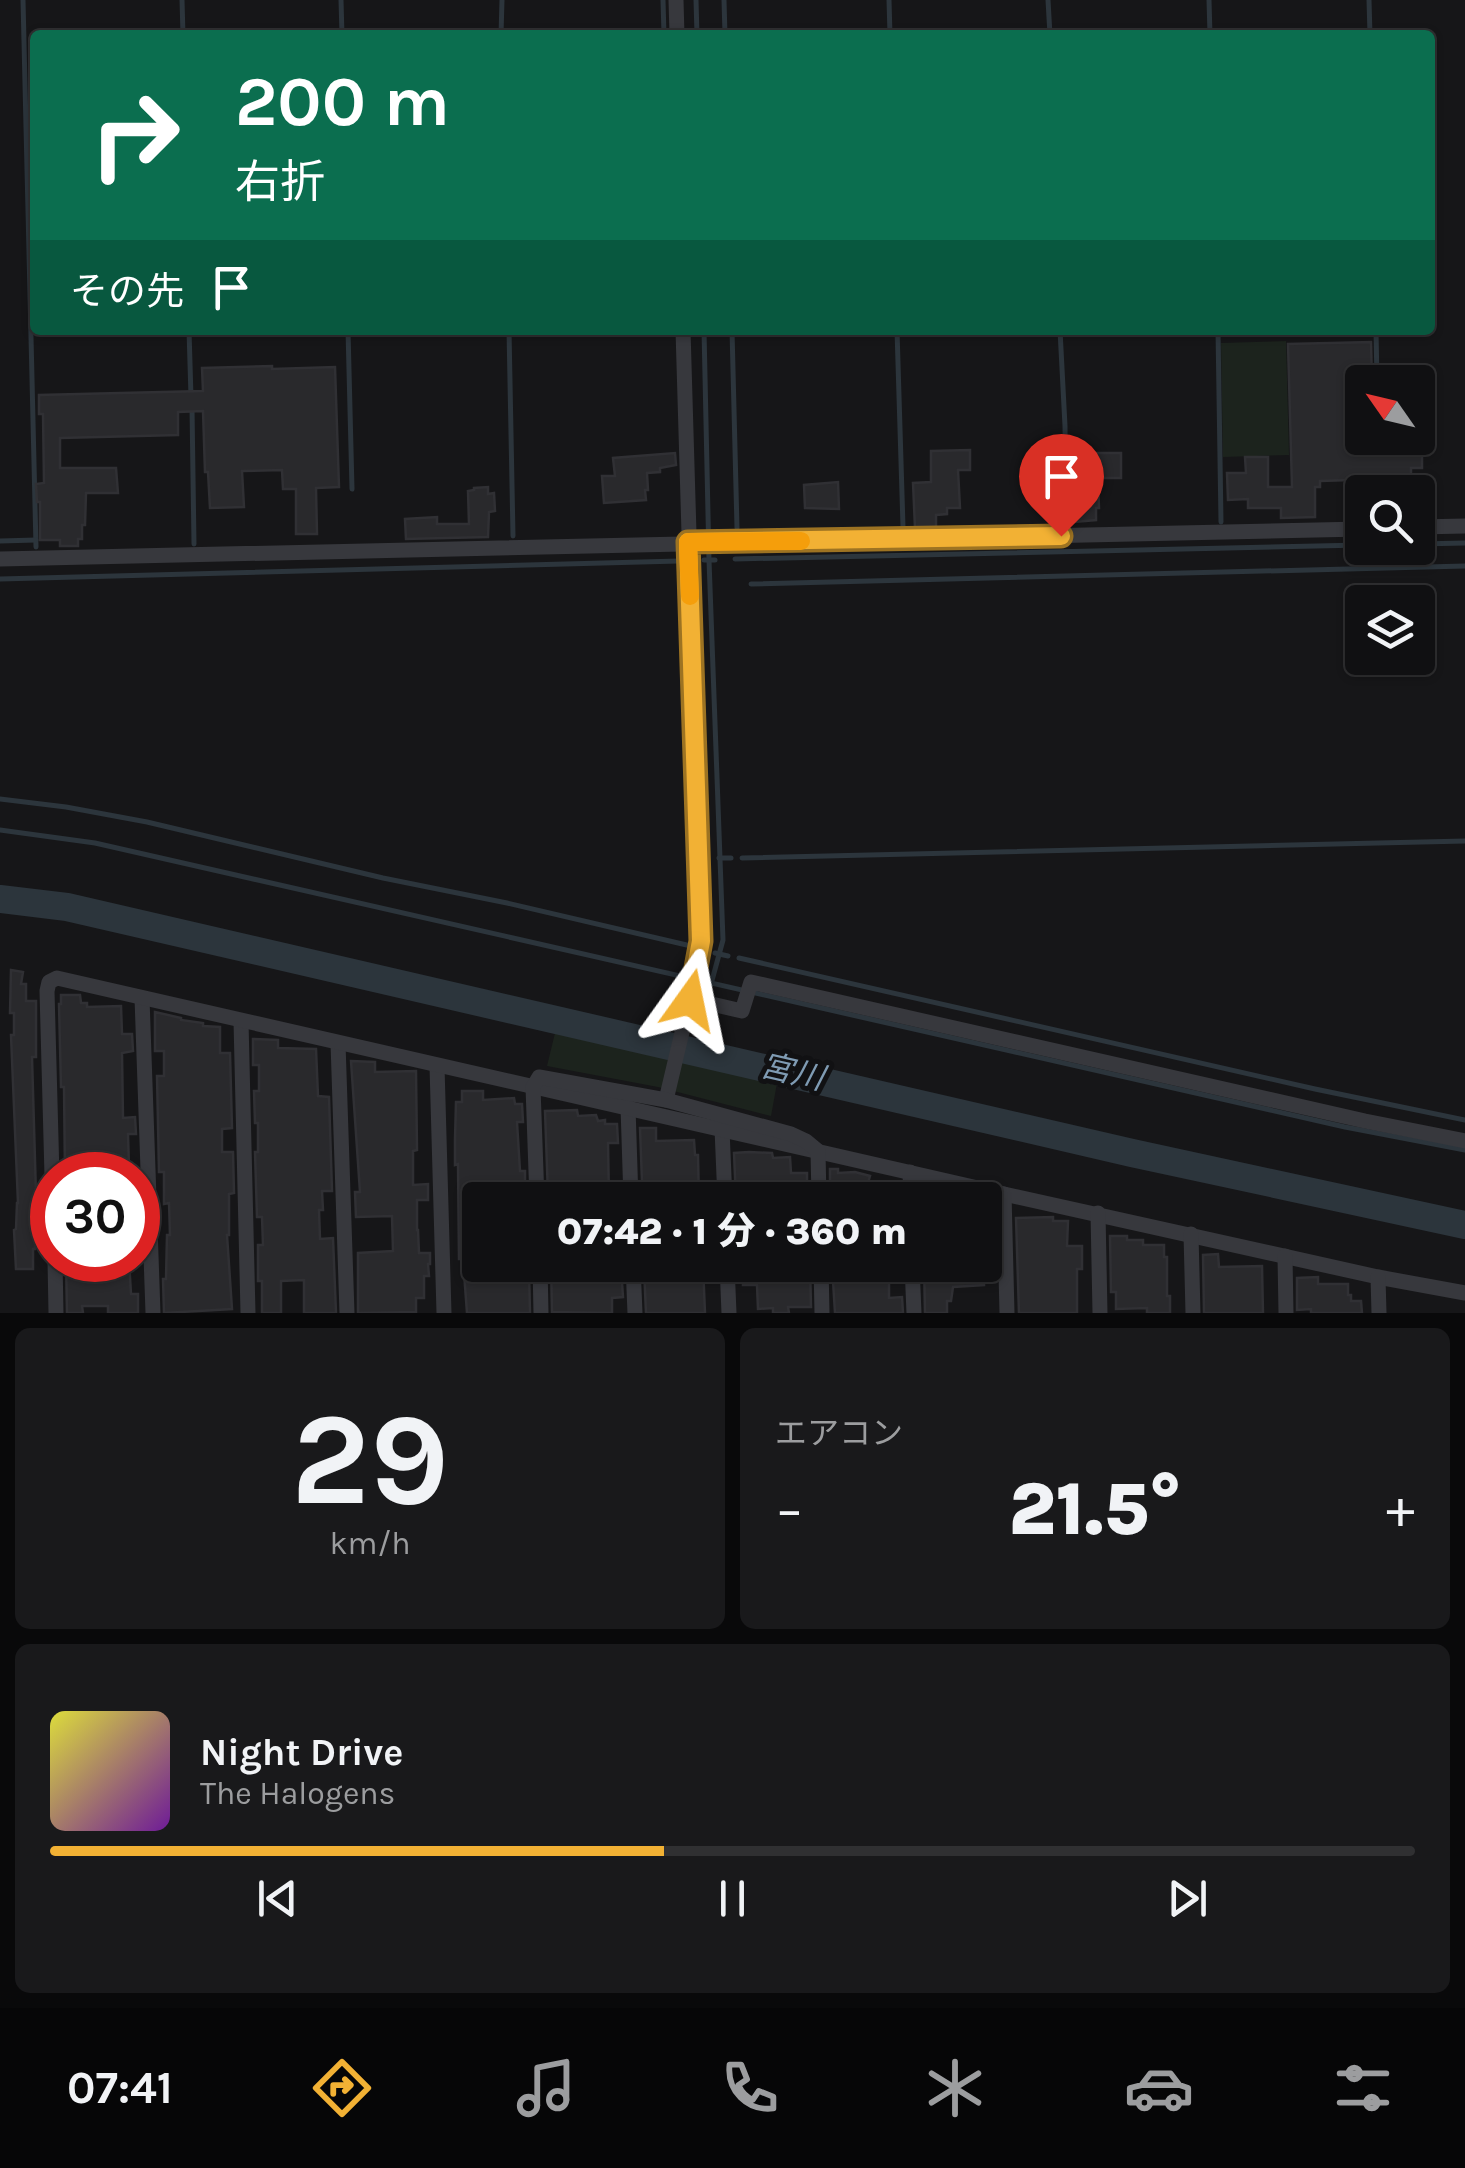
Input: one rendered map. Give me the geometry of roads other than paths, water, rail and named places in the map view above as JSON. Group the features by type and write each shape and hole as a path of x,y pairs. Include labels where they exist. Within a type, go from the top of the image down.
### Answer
{"street":[{"path":"676,0 676,30"},
{"path":"667,1096 701,941 702,542 684,335"},
{"path":"1435,527 1465,526"},
{"path":"0,559 1345,528"},
{"path":"51,1152 47,991 49,982 57,978 1004,1194 1465,1293"},
{"path":"692,990 742,1011 751,982 1465,1141"},
{"path":"142,998 153,1313"},
{"path":"240,1021 248,1313"},
{"path":"338,1043 347,1313"},
{"path":"437,1066 444,1313"},
{"path":"536,1182 533,1086 539,1077 667,1096 791,1134 818,1151"},
{"path":"628,1107 630,1182"},
{"path":"722,1129 724,1182"},
{"path":"818,1151 819,1182"},
{"path":"910,1172 910,1182"},
{"path":"1004,1194 1007,1313"},
{"path":"1098,1213 1100,1313"},
{"path":"1191,1234 1193,1313"},
{"path":"1285,1256 1286,1313"},
{"path":"1378,1277 1379,1313"},
{"path":"55,1282 56,1313"},
{"path":"540,1282 541,1313"},
{"path":"634,1282 635,1313"},
{"path":"728,1282 729,1313"},
{"path":"821,1282 822,1313"},
{"path":"913,1282 914,1313"}],"waterway":[{"path":"23,0 30,295"},
{"path":"182,0 183,30"},
{"path":"341,0 342,30"},
{"path":"501,30 502,0"},
{"path":"663,0 664,30"},
{"path":"696,0 697,30"},
{"path":"724,0 725,30"},
{"path":"889,0 890,30"},
{"path":"1048,0 1050,30"},
{"path":"1209,0 1210,30"},
{"path":"1369,0 1370,30"},
{"path":"31,335 36,547"},
{"path":"189,335 191,397"},
{"path":"348,335 352,489"},
{"path":"509,335 513,536"},
{"path":"704,335 723,940 711,984"},
{"path":"732,335 737,528"},
{"path":"897,335 903,527"},
{"path":"1060,335 1066,525"},
{"path":"1218,335 1221,522"},
{"path":"1376,335 1377,365"},
{"path":"192,408 194,544"},
{"path":"0,541 36,540"},
{"path":"1435,544 1465,543"},
{"path":"735,559 1345,545"},
{"path":"704,560 715,560"},
{"path":"0,579 679,561"},
{"path":"751,584 1465,566"},
{"path":"0,799 147,822 691,946"},
{"path":"0,830 95,843 1345,1127 1465,1150"},
{"path":"742,858 1465,841"},
{"path":"719,858 731,858"},
{"name":"宮川","path":"0,899 67,907 1132,1153 1465,1225"},
{"path":"715,953 728,956"},
{"path":"739,958 1465,1120"}]}
